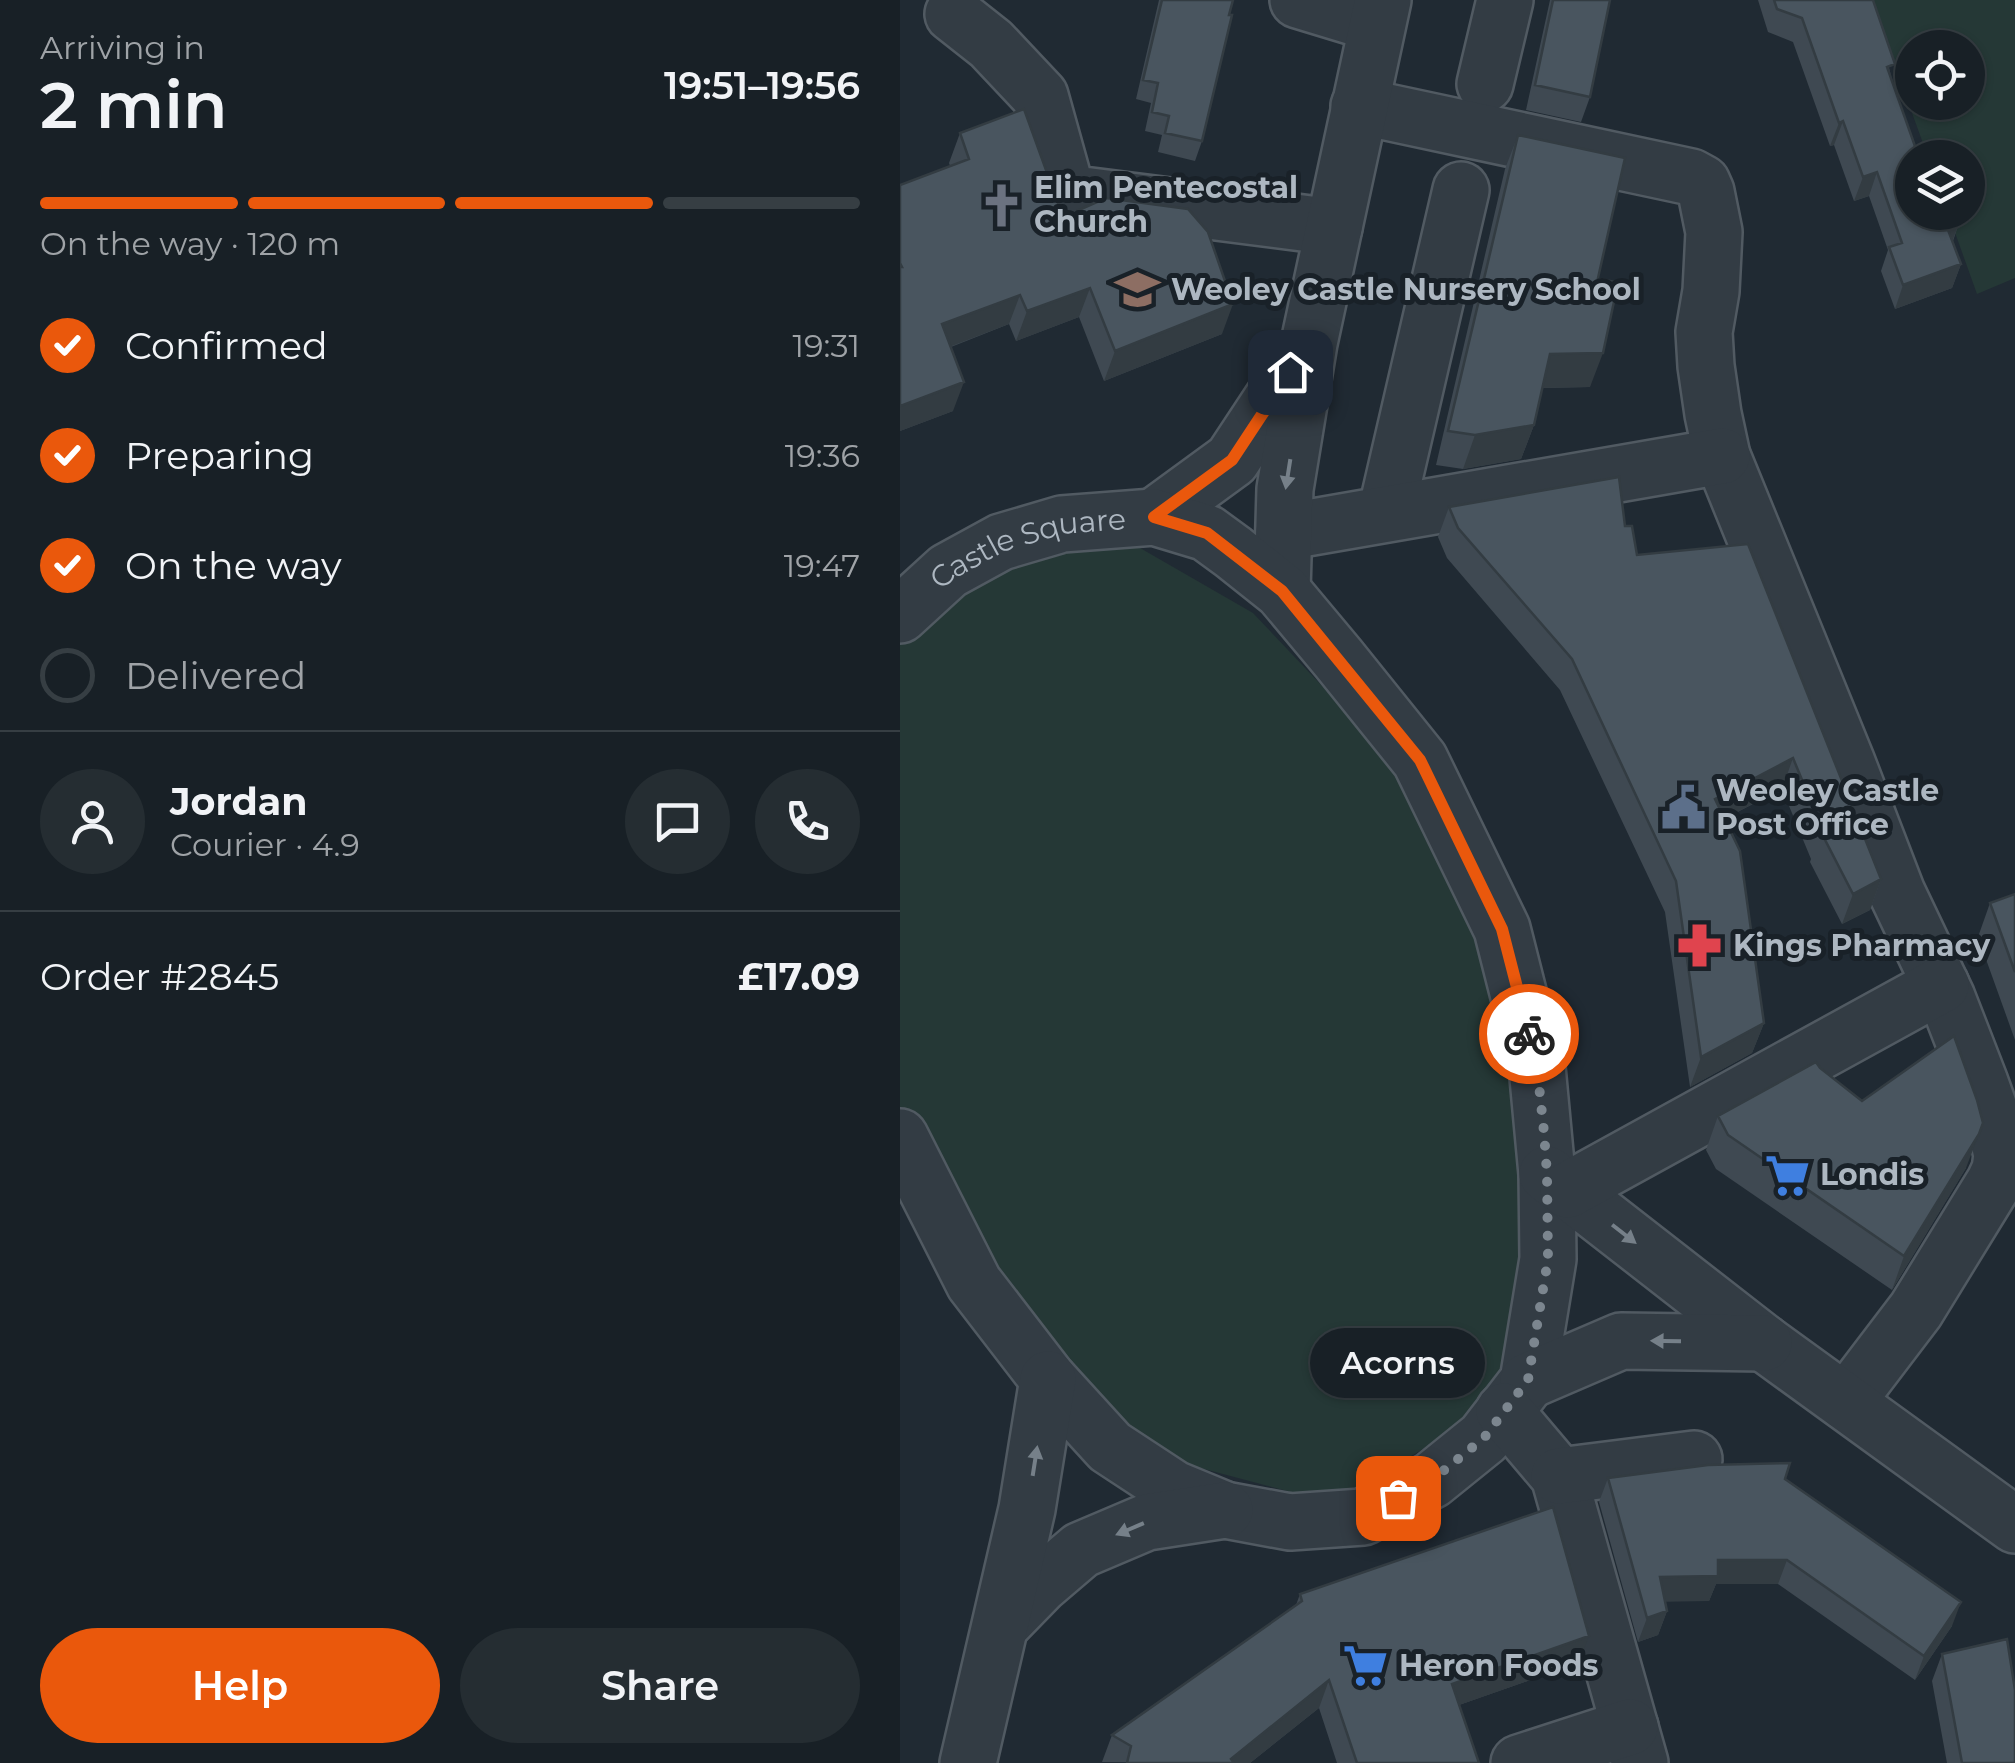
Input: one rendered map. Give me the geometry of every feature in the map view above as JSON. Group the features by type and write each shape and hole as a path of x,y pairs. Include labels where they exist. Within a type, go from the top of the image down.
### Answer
{"street":[{"path":"1282,591 1285,489 1309,343 1380,12 1298,0"},
{"path":"1485,84 1505,0"},
{"path":"953,14 991,44 1040,96 1067,193 1334,227"},
{"path":"1359,106 1691,177 1702,182 1706,192 1714,232 1704,332 1706,366 1722,456 1897,893 1941,985 1995,1125 2002,1155 2000,1170 1916,1310 1846,1402"},
{"path":"1386,513 1461,190"},
{"path":"1154,517 1232,460 1309,343"},
{"path":"1284,532 1722,456"},
{"name":"Castle Square","path":"901,613 948,571 1000,542 1062,524 1154,517 1207,533 1282,591 1420,760 1502,929 1537,1067 1558,1182 1548,1259 1516,1396"},
{"path":"1941,985 1558,1182 1764,1342 2015,1525"},
{"path":"900,1137 974,1282 1048,1379 1110,1447 1174,1489 1226,1510 1290,1522 1363,1517 1432,1480 1484,1438 1516,1396 1621,1340 1764,1342"},
{"path":"968,1763 1027,1509 1048,1379"},
{"path":"1516,1396 1558,1476 1635,1745 1519,1763"},
{"path":"1558,1476 1694,1460"},
{"path":"1001,1625 1080,1550 1148,1522 1226,1510"}],"green space":[{"path":"1871,0 2015,0 2015,278 1977,294 1954,230 1985,230 1985,140 1922,140 1915,120 1985,120 1985,30 1895,30 1895,66"},
{"path":"1121,537 1253,613 1391,765 1472,915 1520,1061 1526,1227 1516,1373 1438,1440 1333,1503 1189,1465 1051,1377 900,1124 900,641 952,578"}],"building":[{"path":"1162,0 1233,0 1202,141 1165,133 1169,116 1152,112 1158,83 1143,80"},
{"path":"1553,0 1610,0 1590,97 1535,85"},
{"path":"1774,0 1873,0 1895,64 1887,67 1895,90 1895,120 1906,120 1913,140 1895,140 1895,223 1877,172 1863,177 1843,121 1839,123 1802,18 1777,9"},
{"path":"1024,109 1063,217 1106,198 1188,209 1208,232 1233,304 1115,351 1090,288 1027,311 1020,295 942,324 964,382 900,406 900,185 969,159 960,133"},
{"path":"1518,135 1625,158 1598,278 1618,283 1603,353 1550,354 1534,425 1475,435 1448,431"},
{"path":"1897,230 1948,230 1961,264 1903,285 1889,247 1902,243"},
{"path":"1619,477 1625,526 1632,526 1637,555 1748,544 1881,879 1853,894 1821,832 1793,758 1715,799 1740,851 1764,1023 1701,1057 1676,881 1572,659 1458,528 1449,507"},
{"path":"2015,894 2015,972 1990,903"},
{"path":"1954,1036 1983,1123 1904,1256 1728,1135 1718,1116 1816,1062 1862,1101"},
{"path":"1790,1463 1785,1479 1961,1602 1924,1656 1787,1560 1718,1560 1718,1576 1660,1577 1667,1611 1647,1618 1608,1478 1708,1465"},
{"path":"1553,1507 1589,1636 1452,1684 1479,1763 1357,1763 1329,1680 1231,1759 1234,1763 1127,1763 1131,1746 1112,1735 1302,1601 1300,1594"},
{"path":"2007,1639 2015,1690 2015,1763 1962,1763 1942,1654"}],"way so far":[{"path":"1398,1498 1432,1480 1484,1438 1528,1380 1548,1259 1544,1132 1529,1034"}],"place":[{"name":"Elim Pentecostal Church","path":"1001,205"},
{"name":"Weoley Castle Nursery School","path":"1138,290"},
{"name":"Weoley Castle Post Office","path":"1683,808"},
{"name":"Kings Pharmacy","path":"1700,946"},
{"name":"Londis","path":"1787,1175"},
{"name":"Acorns","path":"1398,1498"},
{"name":"Heron Foods","path":"1366,1666"}],"route":[{"path":"1290,372 1232,460 1154,517 1207,533 1282,591 1420,760 1502,929 1529,1034"}]}
